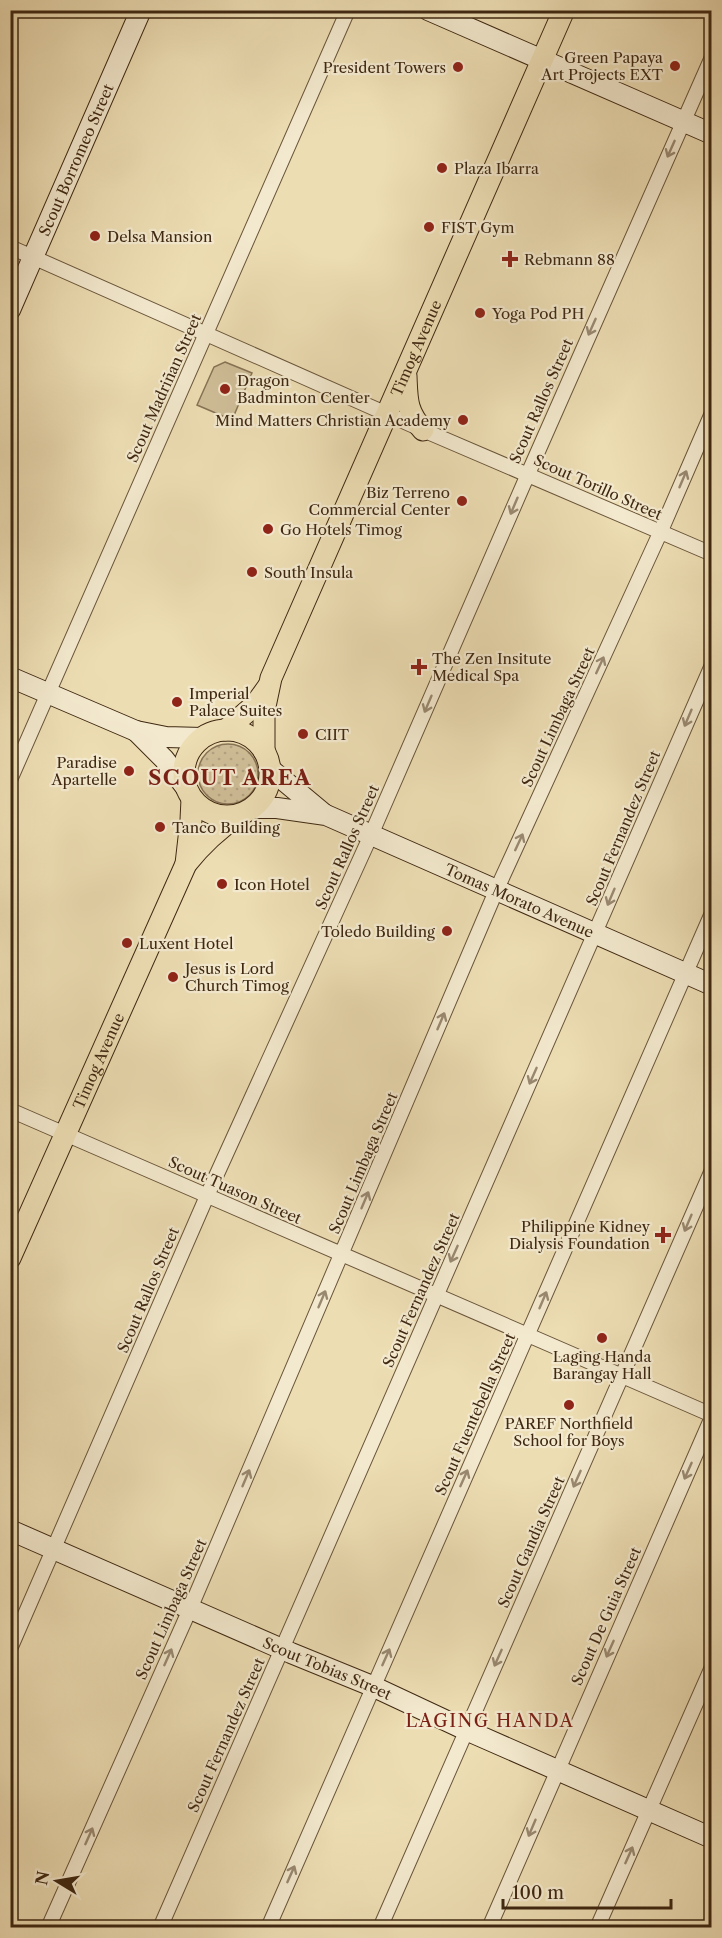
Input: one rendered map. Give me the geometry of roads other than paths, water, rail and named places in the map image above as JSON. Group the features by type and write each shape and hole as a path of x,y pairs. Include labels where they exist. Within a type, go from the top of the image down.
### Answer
{"main road":[{"name":"Timog Avenue","path":"226,730 255,705 268,687 564,10"},
{"path":"406,369 407,402 423,430"},
{"name":"Timog Avenue","path":"267,760 263,731 268,687"},
{"path":"226,730 250,737 267,760 266,791 246,811 223,816 203,810 189,794 184,772 186,759 202,738 226,730"},
{"name":"Timog Avenue","path":"186,864 191,820 189,794"},
{"name":"Timog Avenue","path":"10,1258 186,864 203,843 220,828 246,811"}],"street":[{"name":"Scout Borromeo Street","path":"10,310 141,10"},
{"name":"Scout Madriñan Street","path":"10,780 348,10"},
{"path":"428,10 711,134"},
{"name":"Scout Rallos Street","path":"10,1649 207,1196 371,835 711,57"},
{"name":"Scout Torillo Street","path":"10,247 423,430 711,554"},
{"name":"Scout Limbaga Street","path":"48,1928 190,1609 496,891 660,532 711,413"},
{"name":"Scout Fernandez Street","path":"160,1928 711,665"},
{"path":"10,677 136,731 181,739 202,738"},
{"path":"136,731 164,759 189,794"},
{"name":"Tomas Morato Avenue","path":"267,760 326,816"},
{"name":"Tomas Morato Avenue","path":"246,811 277,808 326,816 711,985"},
{"name":"Scout Fuentebella Street","path":"267,1928 711,913"},
{"name":"Scout Tuason Street","path":"10,1110 528,1334 711,1416"},
{"name":"Scout Gandia Street","path":"380,1928 711,1170"},
{"name":"Scout De Guia Street","path":"489,1928 711,1416"},
{"name":"Scout Tobias Street","path":"10,1530 372,1686 711,1838"},
{"path":"597,1928 711,1667"},
{"path":"708,1928 711,1920"}],"place":[{"name":"Green Papaya Art Projects EXT","path":"675,66"},
{"name":"President Towers","path":"458,67"},
{"name":"Plaza Ibarra","path":"442,168"},
{"name":"FIST Gym","path":"429,227"},
{"name":"Delsa Mansion","path":"95,236"},
{"name":"Rebmann 88","path":"510,259"},
{"name":"Yoga Pod PH","path":"480,313"},
{"name":"Dragon Badminton Center","path":"225,389"},
{"name":"Mind Matters Christian Academy","path":"463,420"},
{"name":"Biz Terreno Commercial Center","path":"462,501"},
{"name":"Go Hotels Timog","path":"268,529"},
{"name":"South Insula","path":"252,572"},
{"name":"The Zen Insitute Medical Spa","path":"419,667"},
{"name":"Imperial Palace Suites","path":"177,702"},
{"name":"CIIT","path":"303,734"},
{"name":"Paradise Apartelle","path":"129,771"},
{"name":"Tanco Building","path":"160,827"},
{"name":"Icon Hotel","path":"222,884"},
{"name":"Toledo Building","path":"447,931"},
{"name":"Luxent Hotel","path":"127,943"},
{"name":"Jesus is Lord Church Timog","path":"173,977"},
{"name":"Philippine Kidney Dialysis Foundation","path":"663,1235"},
{"name":"Laging Handa Barangay Hall","path":"602,1338"},
{"name":"PAREF Northfield School for Boys","path":"569,1405"}],"district":[{"name":"SCOUT AREA","path":"230,777"},
{"name":"LAGING HANDA","path":"490,1721"}]}
